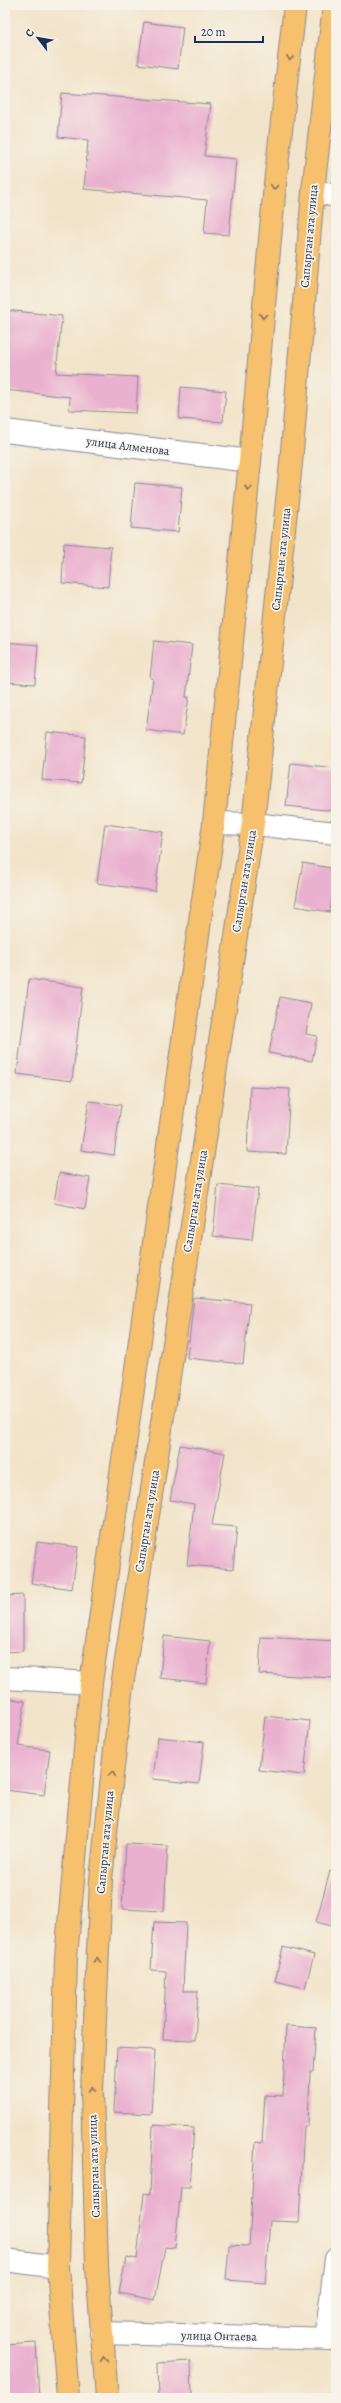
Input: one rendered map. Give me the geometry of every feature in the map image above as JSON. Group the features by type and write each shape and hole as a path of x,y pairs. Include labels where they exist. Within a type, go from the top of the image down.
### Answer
{"main road":[{"path":"68,2398 58,2267 66,1957 91,1683 214,823 250,462 274,184 295,5"},
{"name":"Сапырган ата улица","path":"107,2398 97,2267 92,2091 100,1879 120,1693 253,824 291,463 312,190 334,5"}],"street":[{"path":"312,190 336,196"},
{"name":"улица Алменова","path":"5,431 250,462"},
{"path":"214,823 253,824 336,833"},
{"path":"5,1678 91,1683"},
{"path":"331,2339 336,2259"},
{"path":"5,2260 58,2267"},
{"name":"улица Онтаева","path":"101,2333 331,2339"}],"building":[{"path":"144,22 183,27 178,69 138,64"},
{"path":"62,93 211,104 204,156 236,159 229,235 204,233 207,200 84,189 88,140 58,137"},
{"path":"5,310 62,316 56,373 138,377 136,413 69,410 70,397 5,390"},
{"path":"181,387 226,391 223,422 179,419"},
{"path":"135,483 182,487 178,532 131,528"},
{"path":"64,543 111,547 108,587 62,583"},
{"path":"154,641 192,645 186,697 189,697 183,735 146,730 153,678 150,678"},
{"path":"5,642 38,645 35,684 5,682"},
{"path":"47,732 86,736 81,783 42,780"},
{"path":"291,763 336,768 336,811 286,806"},
{"path":"105,824 163,832 155,891 97,883"},
{"path":"303,863 336,869 330,912 295,906"},
{"path":"29,979 83,987 72,1081 17,1074"},
{"path":"280,997 311,1003 306,1034 317,1036 312,1061 269,1053"},
{"path":"250,1087 290,1089 286,1154 247,1152"},
{"path":"89,1101 121,1105 114,1155 81,1150"},
{"path":"59,1173 90,1178 85,1209 54,1203"},
{"path":"218,1185 258,1189 252,1240 213,1236"},
{"path":"194,1298 250,1303 243,1364 187,1358"},
{"path":"180,1445 225,1453 212,1525 237,1527 233,1569 187,1565 194,1504 170,1500"},
{"path":"37,1542 78,1547 72,1589 31,1583"},
{"path":"23,1595 23,1651 5,1652 5,1596"},
{"path":"164,1636 210,1641 206,1683 160,1678"},
{"path":"261,1637 336,1641 336,1678 259,1674"},
{"path":"5,1698 25,1701 18,1746 50,1750 44,1795 5,1790"},
{"path":"265,1716 310,1721 304,1775 259,1770"},
{"path":"158,1737 204,1742 199,1784 153,1779"},
{"path":"126,1844 168,1846 164,1911 122,1909"},
{"path":"330,1871 336,1872 336,1927 316,1922"},
{"path":"154,1922 186,1923 183,1991 198,1991 195,2040 163,2039 166,1971 151,1970"},
{"path":"283,1947 314,1955 305,1988 275,1981"},
{"path":"286,2026 316,2028 313,2072 310,2072 308,2126 304,2126 299,2222 270,2221 265,2283 226,2280 229,2245 249,2246 255,2142 262,2143 265,2095 283,2096"},
{"path":"117,2048 155,2050 151,2114 114,2112"},
{"path":"153,2125 194,2128 190,2187 181,2187 175,2248 165,2247 155,2300 119,2293 126,2257 137,2259 144,2193 150,2194"},
{"path":"36,2343 39,2398 8,2398 5,2345"},
{"path":"191,2361 192,2398 159,2398 158,2363"}]}
